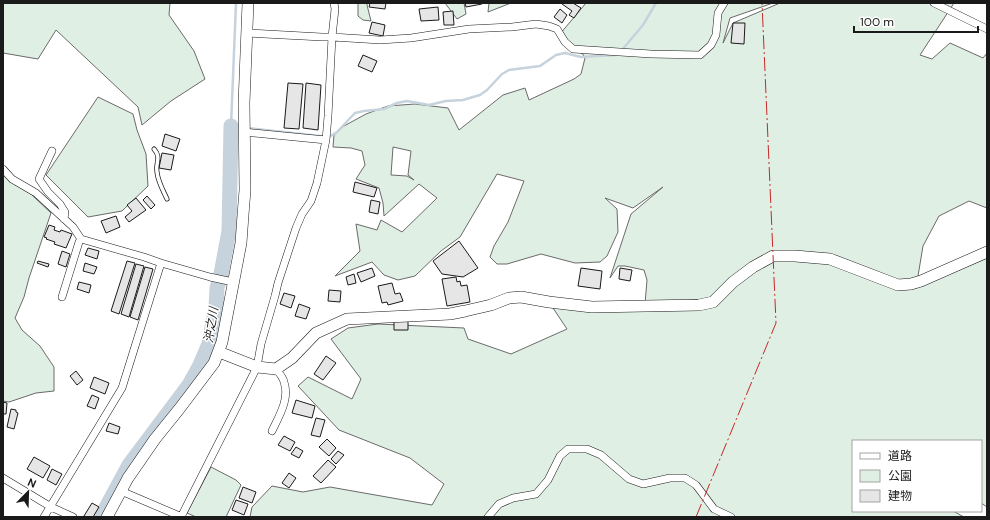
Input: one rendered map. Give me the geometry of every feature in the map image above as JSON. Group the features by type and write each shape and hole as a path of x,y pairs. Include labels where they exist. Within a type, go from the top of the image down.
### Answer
{"street":[{"path":"107,517 128,478 155,439 214,363 219,352 241,243 245,190 244,132 248,3"},
{"path":"121,491 181,517 257,367 261,344 296,228 302,214 311,201 317,183 326,140 335,9 334,3"},
{"path":"246,33 380,40 410,38 469,29 512,27 536,24 557,29 565,42 573,49 700,56 711,45 716,35 718,13 724,3"},
{"path":"934,3 987,29"},
{"path":"244,132 326,140"},
{"path":"52,151 39,179 48,192 60,204 65,212 64,219"},
{"path":"3,169 12,179 36,193 73,227 81,239 144,257 161,264 233,282"},
{"path":"62,297 81,239"},
{"path":"219,352 257,367 276,368 292,358 316,333 347,320 465,312 491,305 509,298 521,296 549,302 592,307 699,305 713,302 733,282 753,267 773,256 830,259 898,285 911,284 921,281 987,252"},
{"path":"44,517 122,388 161,264"},
{"path":"272,431 286,400 284,381 276,368"},
{"path":"488,517 499,504 513,498 536,494 548,480 560,456 568,450 588,450 601,455 629,479 643,484 670,478 685,478 696,485 714,509 731,517"},
{"path":"3,478 51,507 73,517"}],"lane":[{"path":"154,148 157,152 158,158 156,170 158,181 167,199"}],"green space":[{"path":"3,3 170,3 169,15 194,51 205,79 171,101 142,125 138,107 56,30 38,59 3,53"},
{"path":"358,3 367,3 371,21 363,20 358,16"},
{"path":"445,3 464,3 466,14 457,19"},
{"path":"489,3 511,3 488,12"},
{"path":"586,3 773,3 730,18 723,43 733,23 780,3 954,3 920,55 932,59 950,43 983,58 987,53 987,208 969,201 939,216 923,246 916,288 987,258 987,507 982,504 982,440 852,440 852,512 955,512 964,517 250,517 252,507 272,486 303,492 330,487 432,505 444,484 410,458 339,430 298,386 308,377 352,399 361,379 331,339 348,328 378,324 464,328 468,339 511,354 567,329 549,302 645,304 647,280 644,270 618,266 610,278 631,214 663,187 633,208 605,198 617,209 618,232 607,256 600,262 575,263 541,254 507,264 497,264 490,257 494,246 508,222 524,181 497,174 460,237 441,251 415,276 398,280 384,275 372,262 335,276 360,251 356,224 377,230 381,220 402,232 437,198 419,184 384,216 383,203 379,188 356,179 365,165 362,151 351,148 333,147 334,135 344,126 366,114 388,106 415,104 448,108 459,130 503,95 525,88 529,100 574,79 581,74 585,58 582,53 580,53 560,34","holes":["393,147 411,151 408,175 414,180 407,176 391,175"]},
{"path":"98,97 133,114 146,154 148,186 122,211 88,217 46,175"},
{"path":"3,172 14,184 31,194 51,213 24,297 15,318 22,330 40,346 54,367 54,391 36,393 9,402 3,401"},
{"path":"211,467 236,480 241,485 226,517 196,517 187,513"}],"building":[{"path":"370,3 386,3 385,9 369,7"},
{"path":"465,3 482,3 482,4 466,7"},
{"path":"573,3 581,8 574,18 569,15 572,11 562,4"},
{"path":"438,7 439,20 421,21 419,9"},
{"path":"560,9 567,15 562,23 554,17"},
{"path":"453,11 454,25 444,25 443,12"},
{"path":"372,22 385,25 383,36 369,33"},
{"path":"733,23 745,23 744,44 731,43"},
{"path":"363,55 377,61 372,72 358,66"},
{"path":"288,83 303,84 299,129 284,128"},
{"path":"306,83 321,85 318,130 303,128"},
{"path":"165,134 180,139 176,151 162,146"},
{"path":"162,153 174,155 171,170 159,168"},
{"path":"355,182 377,188 374,197 353,192"},
{"path":"147,196 155,205 151,209 143,200"},
{"path":"136,198 146,210 129,222 125,217 132,211 127,205"},
{"path":"371,200 380,202 378,214 369,212"},
{"path":"116,216 120,227 106,233 101,221"},
{"path":"49,225 55,227 54,230 60,232 61,230 72,234 66,248 54,244 55,242 44,237"},
{"path":"459,241 478,268 463,277 442,274 433,261"},
{"path":"88,248 99,251 97,259 85,255"},
{"path":"62,251 70,254 66,267 58,264"},
{"path":"38,261 49,264 48,267 37,263"},
{"path":"127,261 135,263 119,314 111,311"},
{"path":"85,263 97,267 94,274 83,271"},
{"path":"136,264 144,266 129,317 121,314"},
{"path":"145,267 153,269 138,320 130,317"},
{"path":"372,268 375,276 361,282 357,273"},
{"path":"581,268 602,271 600,289 578,286"},
{"path":"620,268 632,270 630,281 619,279"},
{"path":"354,274 356,283 348,285 346,277"},
{"path":"456,277 457,282 460,281 461,286 467,285 470,302 447,306 442,279"},
{"path":"79,282 91,285 89,293 77,289"},
{"path":"392,283 395,294 400,293 403,301 388,305 387,302 382,303 378,286"},
{"path":"329,290 341,291 340,302 328,301"},
{"path":"284,293 295,296 291,308 280,304"},
{"path":"299,304 310,308 306,319 295,316"},
{"path":"394,321 408,321 408,330 394,330"},
{"path":"326,356 336,363 323,380 314,374"},
{"path":"76,371 83,380 77,385 70,376"},
{"path":"94,377 109,383 105,394 90,388"},
{"path":"92,395 99,398 95,409 87,406"},
{"path":"296,400 315,406 312,418 292,413"},
{"path":"3,402 7,403 6,414 3,414"},
{"path":"11,409 16,410 18,413 14,429 7,427"},
{"path":"316,418 325,420 320,437 311,435"},
{"path":"109,423 120,427 118,434 106,431"},
{"path":"284,436 295,442 290,451 278,445"},
{"path":"327,439 336,448 329,456 319,447"},
{"path":"296,447 303,451 299,458 291,454"},
{"path":"338,451 344,455 336,464 331,459"},
{"path":"34,457 50,466 43,478 27,469"},
{"path":"328,460 336,467 321,483 313,476"},
{"path":"52,469 62,474 56,485 47,480"},
{"path":"289,473 296,478 289,488 282,483"},
{"path":"243,487 256,492 252,503 239,498"},
{"path":"236,500 248,504 244,515 232,510"},
{"path":"92,503 99,507 93,517 84,516"}],"waterway":[{"path":"236,3 231,126 241,127"},
{"path":"621,51 643,25 656,3"},
{"path":"248,128 329,137 337,132 355,113 384,109 397,103 407,101 429,105 446,101 463,100 480,95 487,90 502,74 509,70 540,66 556,55 565,53 581,57 616,55"},
{"name":"沖之川","path":"101,517 129,465 189,385 209,344 216,307 217,288 229,231 231,126"}],"power":[{"path":"696,517 776,323 762,3"}]}
